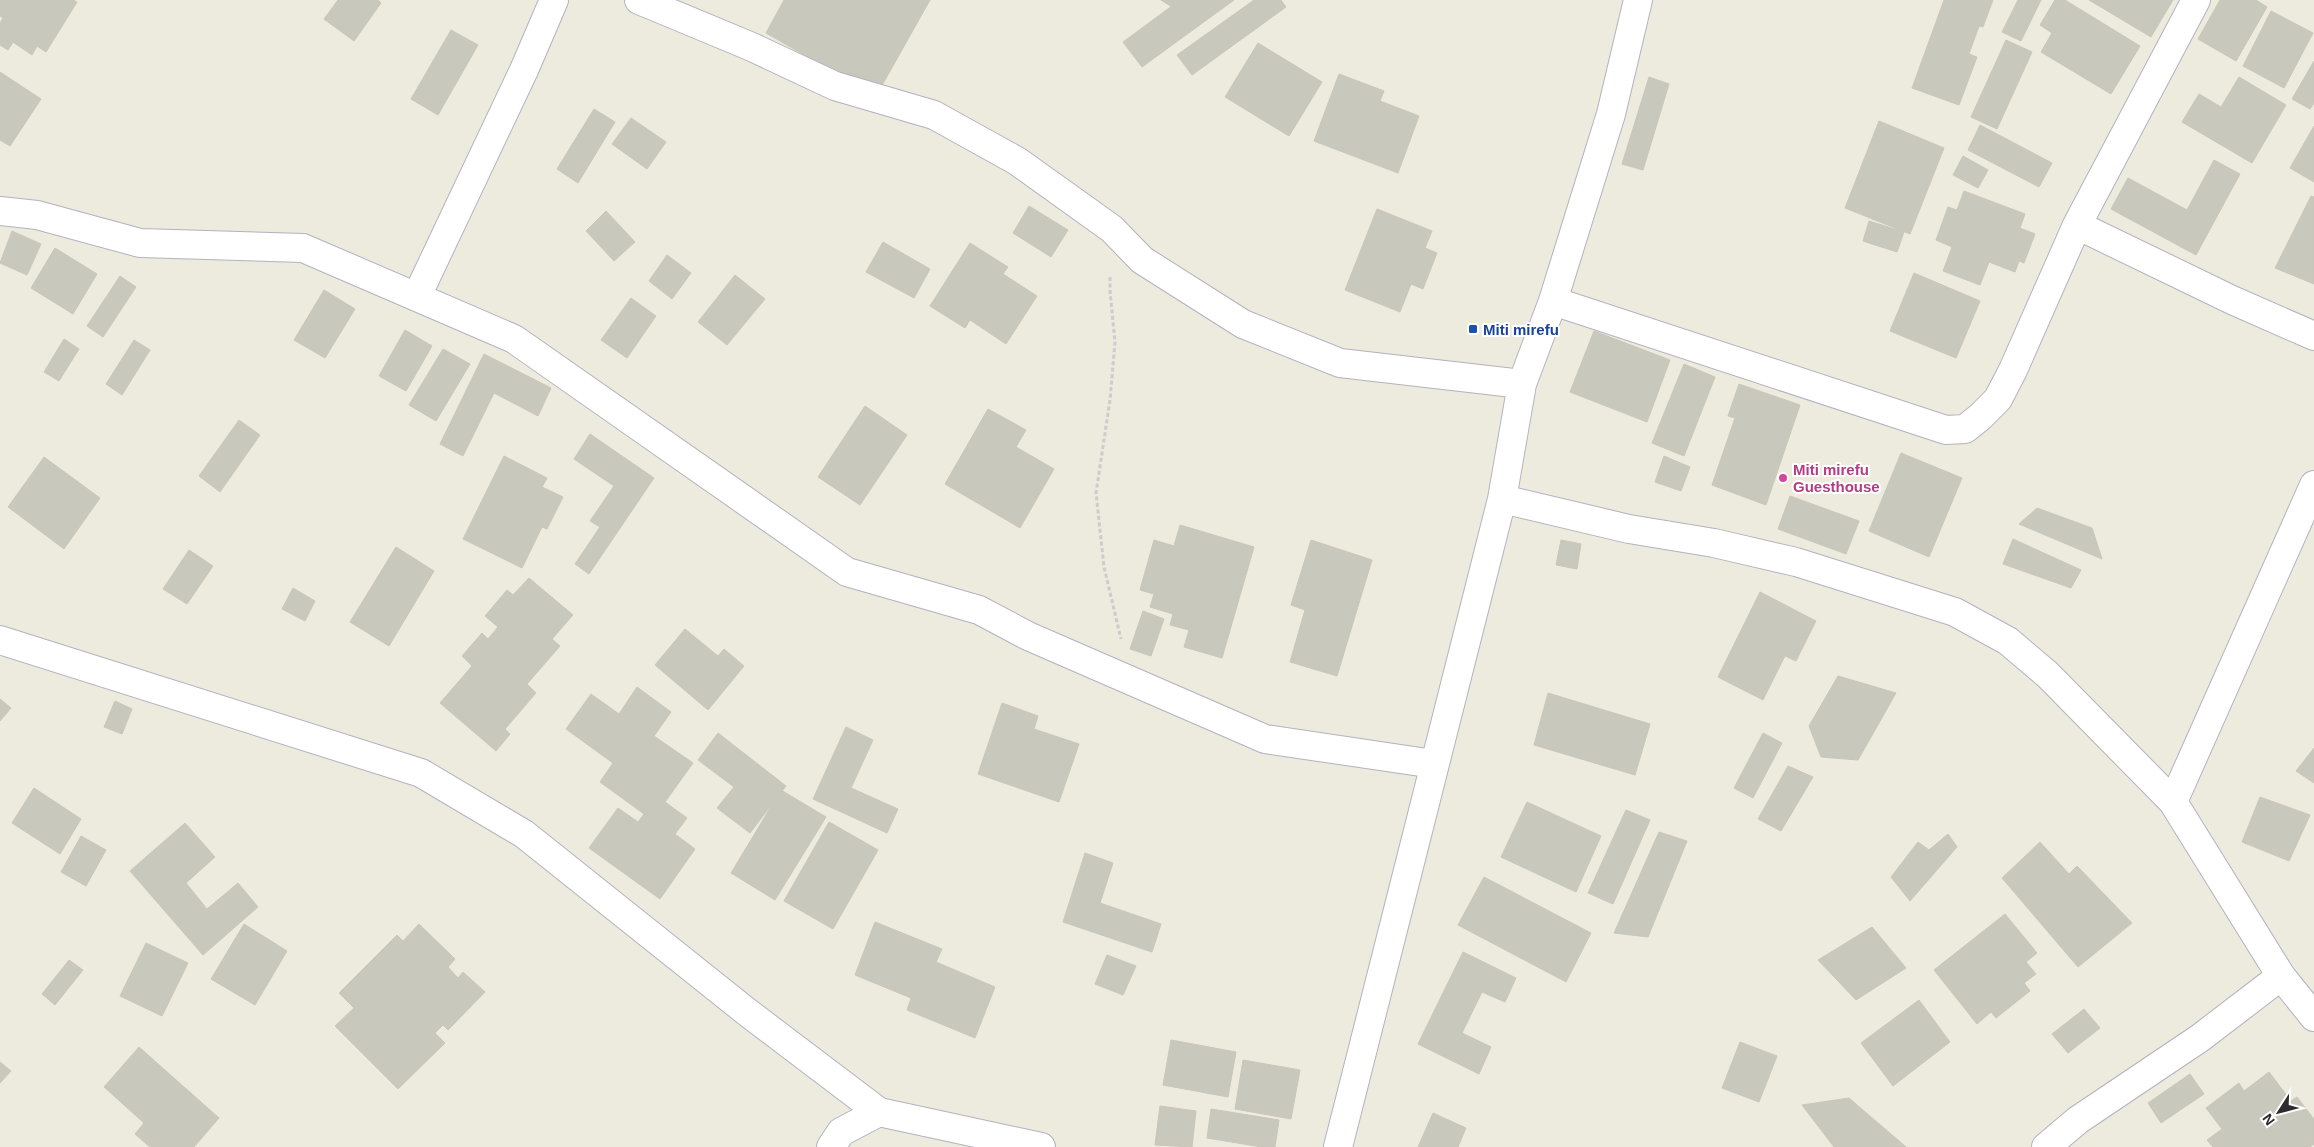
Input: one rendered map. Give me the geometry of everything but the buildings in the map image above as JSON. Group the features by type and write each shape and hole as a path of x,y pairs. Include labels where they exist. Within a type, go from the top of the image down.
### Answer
{"street":[{"path":"417,296 524,70 554,0"},
{"path":"639,0 752,47 835,86 934,115 1017,160 1112,229 1142,260 1244,324 1340,363 1522,384"},
{"path":"1338,1147 1502,499 1522,384 1552,301 1611,114 1638,0"},
{"path":"1552,301 1946,430 1965,428 1980,417 1998,399 2013,370 2077,225 2196,0"},
{"path":"0,211 37,215 140,243 303,248 514,339 847,572 979,610 1028,636 1265,740 1434,764"},
{"path":"2077,225 2232,300 2314,336"},
{"path":"2174,802 2314,485"},
{"path":"1502,499 1629,529 1714,544 1796,562 1955,612 2008,642 2048,675 2174,802 2281,976 2314,1017"},
{"path":"0,640 421,773 524,834 746,1012 879,1112 1041,1147"},
{"path":"2046,1147 2078,1120 2200,1038 2281,976"},
{"path":"831,1147 841,1132 879,1112"}],"path":[{"path":"1112,229 1110,291 1115,342 1110,400 1096,493 1104,567 1119,624 1128,679"}],"place":[{"name":"Miti mirefu","path":"1473,329"},
{"name":"Miti mirefu Guesthouse","path":"1783,478"}]}
